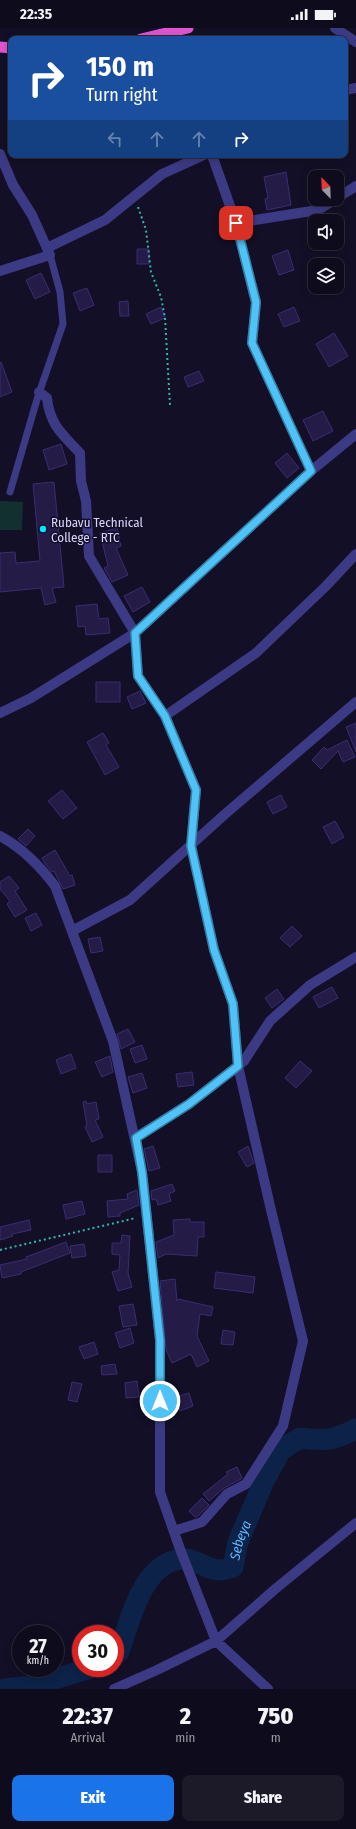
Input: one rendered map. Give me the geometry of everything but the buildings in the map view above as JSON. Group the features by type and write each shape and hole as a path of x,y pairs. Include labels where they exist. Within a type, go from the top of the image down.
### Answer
{"highway":[{"path":"154,36 188,28"}],"street":[{"path":"335,28 347,36"},
{"path":"0,154 13,185 32,215 48,251"},
{"path":"0,271 48,251 105,220 162,174 197,158"},
{"path":"213,158 236,223 256,302 252,343 311,471"},
{"path":"344,194 356,186"},
{"path":"236,223 318,210 325,206"},
{"path":"39,392 47,398 48,407 54,425 80,453 80,481 86,501 89,556 135,633 138,676 165,716 196,790 191,846 214,950 233,1004 238,1066 270,1210 303,1341 283,1426 246,1484 227,1494 202,1522 174,1531"},
{"path":"0,713 31,698 135,633 311,471 356,434"},
{"path":"165,716 256,653 326,586 356,554"},
{"path":"72,931 130,900 356,702"},
{"path":"0,836 28,856 55,886 113,1041 136,1138 142,1172 160,1340 160,1492 180,1549 216,1641 268,1689"},
{"path":"136,1138 189,1104 238,1066 244,1061 270,1021 310,984 356,957"},
{"path":"114,1689 216,1641 274,1590 356,1523"}],"lane":[{"path":"10,492 39,392 63,324 60,292 48,251"}],"path":[{"path":"135,197 146,230 151,272 161,298 165,318 170,405"},
{"path":"0,1250 146,1216"}],"green space":[{"path":"0,501 23,502 22,530 0,530"}],"waterway":[{"name":"Sebeya","path":"124,1636 140,1594 149,1580 159,1569 171,1561 186,1559 217,1570 233,1567 238,1542 264,1481 281,1450 300,1438 323,1440 335,1438 356,1429"},
{"name":"Sebeya","path":"5,1689 31,1686 72,1674"}],"place":[{"name":"Rubavu Technical College - RTC","path":"43,529"}],"route":[{"path":"160,1401 160,1340 142,1172 136,1138 189,1104 238,1066 233,1004 214,950 191,846 196,790 165,716 138,676 135,633 311,471 252,343 256,302 236,223"}]}
